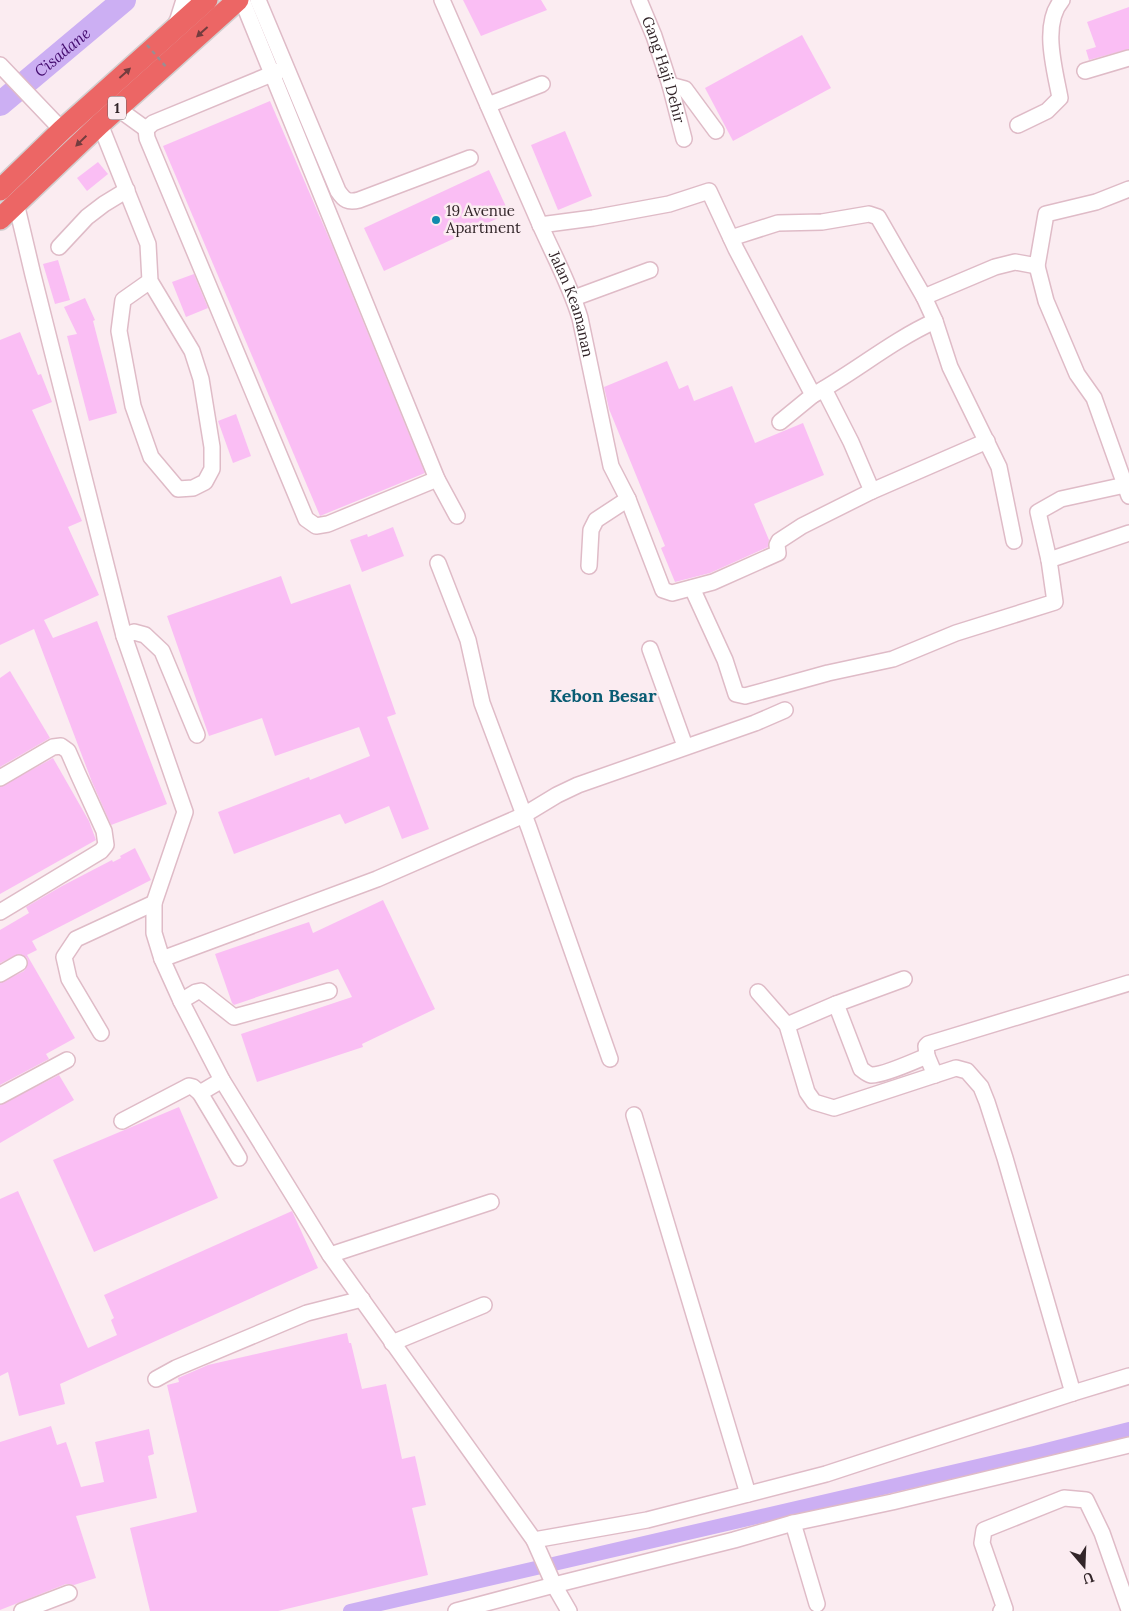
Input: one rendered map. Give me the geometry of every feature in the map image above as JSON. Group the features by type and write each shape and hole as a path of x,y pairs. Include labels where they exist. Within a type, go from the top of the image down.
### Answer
{"highway":[{"name":"1","path":"0,219 8,197 62,130 207,0"},
{"name":"1","path":"8,197 100,124 240,0"}],"street":[{"path":"172,30 184,0"},
{"path":"240,0 437,479 457,516"},
{"path":"258,0 343,199 351,202 359,200 470,158"},
{"name":"Jalan Keamanan","path":"442,0 540,225 567,278 580,318 611,466 628,499 663,590 672,593 692,588"},
{"name":"Gang Haji Dehir","path":"639,0 654,36 670,85 684,139"},
{"path":"1018,125 1047,111 1060,98 1049,38 1057,6 1062,0"},
{"path":"1085,71 1129,58"},
{"path":"0,65 62,130"},
{"path":"146,129 153,123 287,68"},
{"path":"488,105 542,84"},
{"path":"670,85 685,89 716,130"},
{"path":"117,108 146,129 147,138 306,519 316,526 328,524 437,479"},
{"path":"100,124 148,244 150,281 192,351 201,379 212,447 212,469 205,482 193,488 178,489 151,457 133,406 119,331 123,300 150,281"},
{"path":"987,441 872,491 786,535 777,545 778,553 713,582 692,588 725,660 736,694 745,696 828,673 893,659 956,633 1055,602 1049,560 1038,512 1061,499 1127,490 1094,398 1077,374 1046,302 1037,266 1046,214 1096,202 1129,189"},
{"path":"59,247 87,217 127,190"},
{"path":"540,225 669,204 709,191 731,238 818,392 851,442 872,491"},
{"path":"8,197 33,275 124,636 185,812 154,903 154,933 162,960 222,1080 330,1255 534,1540 569,1611"},
{"path":"731,238 778,223 822,222 869,214 878,217 924,297 935,321 950,368 999,467 1014,541"},
{"path":"924,297 995,267 1015,262 1037,266"},
{"path":"574,298 650,270"},
{"path":"780,422 818,392 908,333 935,321"},
{"path":"589,566 592,530 596,520 628,499"},
{"path":"1049,560 1129,533"},
{"path":"438,563 468,640 482,703 610,1059"},
{"path":"124,636 134,632 145,634 162,651 197,735"},
{"path":"650,649 685,746"},
{"path":"162,960 377,879 524,816 557,795 578,785 755,723 785,710"},
{"path":"0,778 53,747 61,746 68,751 104,831 106,845 101,851 0,912"},
{"path":"101,1032 69,979 64,957 76,939 154,903"},
{"path":"0,974 19,963"},
{"path":"788,1025 836,1004 904,979"},
{"path":"935,1074 928,1056 926,1046 928,1044 1129,983"},
{"path":"181,1001 201,991 234,1017 329,990"},
{"path":"758,992 788,1025 807,1092 814,1102 834,1108 956,1068 967,1071 981,1087 1005,1158 1073,1393"},
{"path":"836,1004 861,1068 870,1075 928,1056"},
{"path":"0,1096 67,1060"},
{"path":"200,1093 222,1080"},
{"path":"122,1121 189,1086 193,1087 200,1093 239,1158"},
{"path":"634,1115 748,1494"},
{"path":"330,1255 491,1202"},
{"path":"156,1379 176,1368 307,1313 362,1299"},
{"path":"392,1343 484,1305"},
{"path":"534,1540 647,1520 826,1474 1129,1376"},
{"path":"456,1611 553,1581 734,1540 793,1523 892,1502 1129,1445"},
{"path":"1004,1610 982,1543 984,1530 1064,1498 1086,1500 1102,1533 1129,1610"},
{"path":"793,1523 817,1604"},
{"path":"22,1611 69,1593"}],"path":[{"path":"147,45 168,69"}],"building":[{"path":"463,0 541,0 547,10 481,36"},
{"path":"1129,7 1129,49 1089,60 1086,50 1096,47 1087,22"},
{"path":"802,35 831,88 733,141 705,88"},
{"path":"270,101 332,245 425,473 320,516 163,146"},
{"path":"565,131 592,196 558,210 531,145"},
{"path":"98,162 108,174 87,191 77,178"},
{"name":"19 Avenue Apartment","path":"489,170 509,213 384,271 364,228"},
{"path":"58,260 70,300 55,304 43,264"},
{"path":"194,274 208,308 186,317 172,282"},
{"path":"85,298 95,320 93,321 117,413 89,421 67,336 77,334 64,307"},
{"path":"20,332 38,375 41,374 52,402 32,410 82,521 68,527 99,595 44,620 53,638 97,621 167,804 111,825 92,782 34,629 0,645 0,340"},
{"path":"667,361 679,389 688,385 694,401 732,386 755,443 803,423 824,475 754,504 769,540 768,547 710,573 675,582 661,548 665,546 609,409 604,387"},
{"path":"236,414 251,456 233,463 218,421"},
{"path":"393,527 404,556 362,572 350,540 367,534 368,537"},
{"path":"281,576 291,604 350,584 396,714 387,717 429,829 402,839 389,806 345,824 340,814 234,854 218,812 309,777 310,780 370,756 359,727 275,756 262,718 209,736 167,616"},
{"path":"10,671 50,738 0,767 0,678"},
{"path":"53,758 89,821 96,840 0,894 0,787"},
{"path":"135,848 151,880 32,941 37,950 27,955 75,1038 46,1054 49,1059 0,1085 0,983 24,971 28,963 27,958 19,954 0,963 0,930 29,913 26,907 112,860 113,862 121,858 120,856"},
{"path":"383,900 435,1009 362,1044 363,1047 257,1082 241,1034 352,997 338,969 234,1005 215,954 309,922 313,933"},
{"path":"59,1075 74,1100 0,1143 0,1105"},
{"path":"179,1107 218,1198 94,1252 53,1160"},
{"path":"18,1191 88,1348 117,1335 111,1320 114,1318 104,1295 292,1211 318,1268 60,1384 65,1404 19,1416 8,1372 0,1376 0,1199"},
{"path":"347,1333 362,1389 386,1384 402,1459 415,1456 426,1505 412,1508 428,1575 278,1611 150,1611 130,1528 197,1512 167,1385 179,1382 178,1378 208,1365"},
{"path":"51,1426 57,1445 66,1442 81,1487 104,1482 95,1442 149,1429 154,1454 148,1456 157,1498 76,1516 96,1578 74,1585 66,1584 0,1610 0,1442"}],"waterway":[{"name":"Cisadane","path":"0,104 124,0"},
{"path":"350,1611 1034,1453 1129,1429"}],"place":[{"name":"19 Avenue Apartment","path":"436,220"}],"district":[{"name":"Kebon Besar","path":"603,696"}]}
